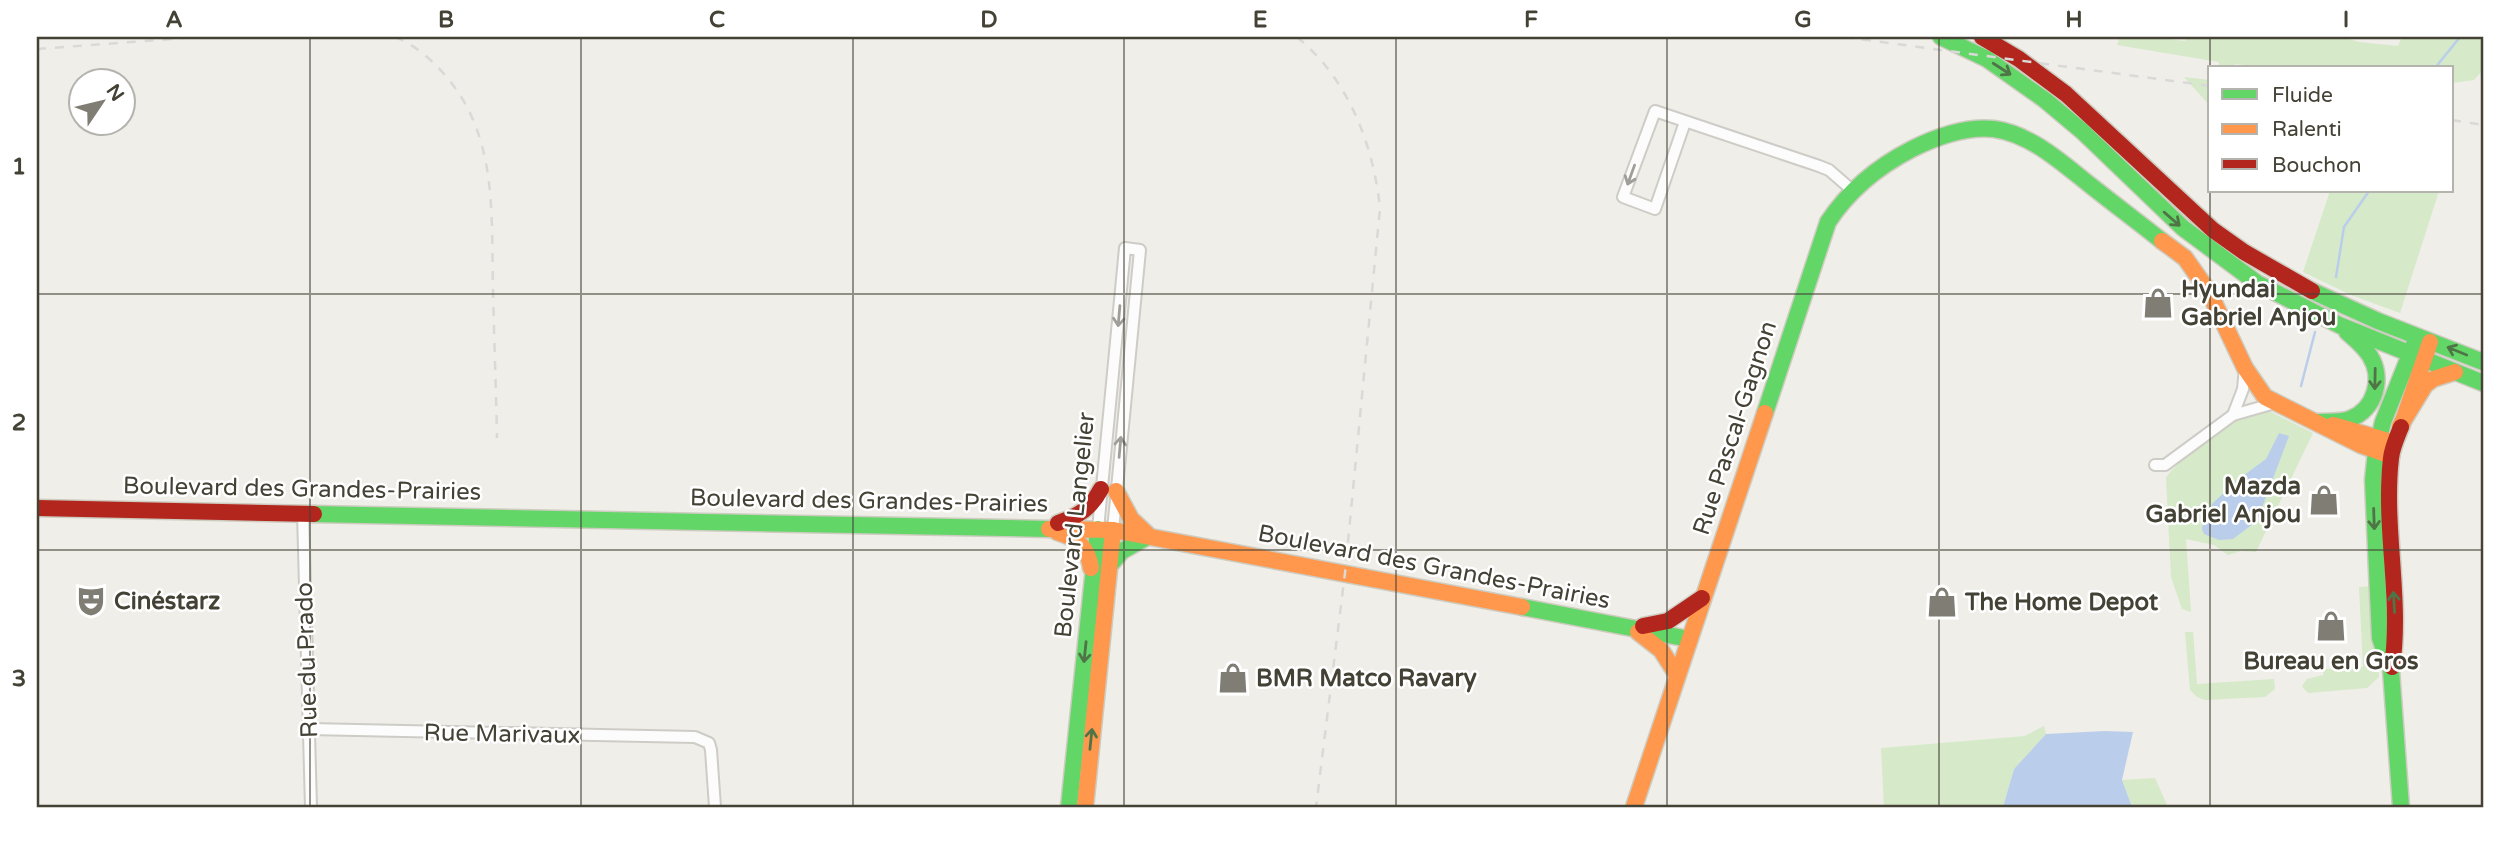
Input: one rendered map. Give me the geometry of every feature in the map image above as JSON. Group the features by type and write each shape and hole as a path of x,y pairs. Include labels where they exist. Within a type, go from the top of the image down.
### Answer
{"main road":[{"path":"1941,37 1987,59 2045,100 2082,131 2164,211 2219,257 2278,296 2339,325 2483,383"},
{"path":"1982,37 2019,59 2075,101 2189,211 2231,243 2302,287 2483,362"},
{"name":"Rue Pascal-Gagnon","path":"1634,807 1824,232 1838,204 1862,180 1946,133 1992,129 2024,138 2046,151 2176,250 2193,268 2209,292 2245,368 2258,388 2274,403"},
{"path":"2317,422 2349,420 2362,413 2371,402 2376,387 2376,370 2371,357 2339,325"},
{"path":"2401,807 2391,670 2396,638 2385,447 2423,339"},
{"path":"2400,426 2416,357"},
{"path":"2385,447 2425,385 2432,379 2455,372"},
{"path":"2274,403 2385,447"},
{"path":"1038,527 1086,513 1108,490 1130,519 1149,536 1116,554 1109,567"},
{"name":"Boulevard des Grandes-Prairies","path":"37,508 1105,529 1689,639"},
{"path":"1038,527 1064,533 1082,542 1090,560 1092,584"},
{"name":"Boulevard Langelier","path":"1084,807 1109,567 1105,529"},
{"name":"Boulevard Langelier","path":"1069,807 1092,584 1105,529"},
{"path":"1630,627 1668,621 1702,598"},
{"path":"1630,627 1658,646 1678,675"}],"street":[{"path":"1685,122 1655,209 1623,197 1655,111 1829,170 1852,190"},
{"name":"Boulevard Langelier","path":"1105,529 1125,248 1140,250 1108,490"},
{"path":"2233,415 2240,400 2245,368"},
{"path":"2155,465 2165,465 2233,415 2274,403"},
{"name":"Rue du Prado","path":"303,513 311,807"},
{"name":"Rue Marivaux","path":"309,730 695,737 709,743 715,807"}],"green space":[{"path":"2120,37 2185,41 2187,37 2343,37 2359,42 2398,46 2402,37 2483,37 2483,70 2474,80 2454,83 2454,66 2219,66 2219,62 2117,45"},
{"path":"2184,77 2208,80 2208,104"},
{"path":"2330,192 2439,192 2400,313 2351,295 2303,272"},
{"path":"2265,409 2313,433 2256,552 2241,551 2228,555 2214,545 2186,539 2191,612 2182,609 2171,577 2166,478 2192,452 2217,433 2251,412"},
{"path":"2374,586 2379,677 2367,688 2308,693 2302,686 2307,679 2323,675 2324,669 2363,667 2359,587"},
{"path":"2185,632 2193,632 2197,684 2274,679 2275,689 2265,697 2205,700 2197,697 2190,690"},
{"path":"2044,726 2046,734 2014,769 2003,807 1884,807 1881,748 2025,736"},
{"path":"2155,778 2168,807 2132,807 2122,780"}],"water":[{"path":"2279,433 2289,436 2257,521 2233,539 2219,540 2204,534 2204,518 2213,503 2236,481 2266,459"},
{"path":"2133,732 2122,780 2132,807 2003,807 2014,769 2046,734"}],"waterway":[{"path":"2437,66 2460,37"},
{"path":"2336,277 2344,227 2368,192"},
{"path":"2301,386 2315,332"}],"railway":[{"path":"37,49 198,37"},
{"path":"395,37 422,53 445,75 475,123 483,149 491,204 497,438"},
{"path":"1297,37 1330,72 1355,114 1371,160 1380,208 1345,573 1316,807"},
{"path":"1844,37 2208,86"},
{"path":"2454,120 2483,125"}],"traffic: fast":[{"path":"1941,37 1987,59 2045,100 2082,131 2183,228 2257,283 2339,325 2483,383"},
{"path":"1765,413 1828,222 1865,180 1887,163 1921,145 1952,133 1973,129 1994,129 2021,137 2057,159 2162,241"},
{"path":"2312,291 2378,321 2483,362"},
{"path":"2317,422 2342,421 2359,415 2375,392 2376,374 2370,356 2347,332"},
{"path":"2401,807 2391,670 2380,638 2373,480 2383,422 2415,342"},
{"path":"314,514 1049,529"},
{"path":"1069,807 1098,529"},
{"path":"1110,565 1122,551 1149,536"},
{"path":"1522,607 1689,639"}],"traffic: slow":[{"path":"2162,241 2185,258 2209,292 2245,368 2265,397 2361,445 2391,456"},
{"path":"2401,427 2430,342"},
{"path":"2400,426 2425,385 2433,379 2455,372"},
{"path":"1634,807 1765,413"},
{"path":"2333,425 2388,441"},
{"path":"1116,491 1131,519 1147,534"},
{"path":"1049,529 1113,530 1522,607"},
{"path":"1085,807 1113,530"},
{"path":"1057,532 1080,544 1087,554 1091,568"},
{"path":"1638,632 1661,650 1677,675"}],"traffic: jam":[{"path":"1982,37 2019,59 2066,94 2213,230 2244,252 2312,291"},
{"path":"2392,667 2395,615 2389,484 2392,454 2401,427"},
{"path":"1058,523 1084,510 1101,489"},
{"path":"37,508 314,514"},
{"path":"1643,626 1668,621 1702,598"}],"place":[{"name":"Hyundai Gabriel Anjou","path":"2158,303"},
{"name":"Mazda Gabriel Anjou","path":"2324,500"},
{"name":"Cinéstarz","path":"91,601"},
{"name":"The Home Depot","path":"1942,602"},
{"name":"Bureau en Gros","path":"2331,626"},
{"name":"BMR Matco Ravary","path":"1233,678"}]}
